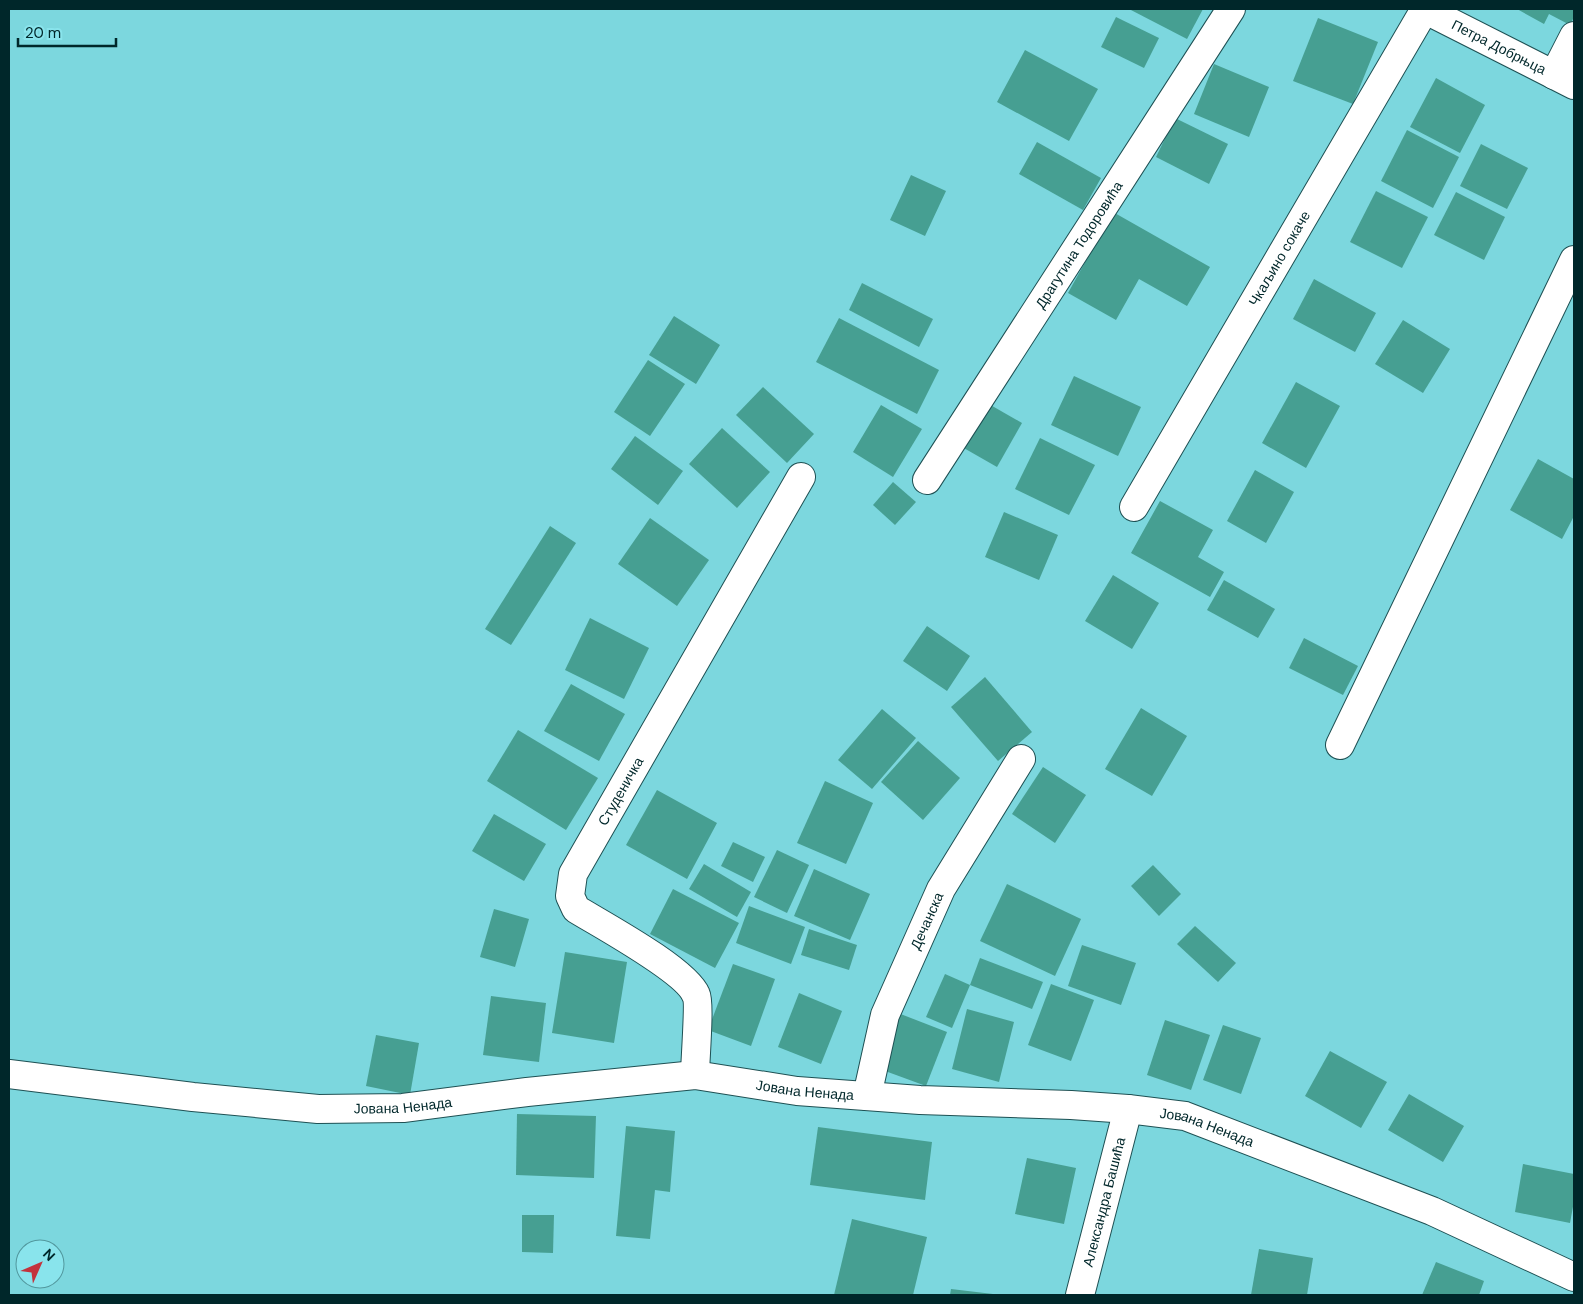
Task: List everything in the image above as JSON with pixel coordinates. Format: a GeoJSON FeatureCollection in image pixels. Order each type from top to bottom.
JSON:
{"type":"FeatureCollection","features":[{"type":"Feature","properties":{"kind":"street","name":"Драгутина Тодоровића"},"geometry":{"type":"LineString","coordinates":[[927,480],[1231,9]]}},
{"type":"Feature","properties":{"kind":"street","name":"Петра Добрњца"},"geometry":{"type":"LineString","coordinates":[[1424,9],[1564,80]]}},
{"type":"Feature","properties":{"kind":"street","name":"Чкаљино сокаче"},"geometry":{"type":"LineString","coordinates":[[1134,507],[1424,9]]}},
{"type":"Feature","properties":{"kind":"street"},"geometry":{"type":"LineString","coordinates":[[1564,80],[1574,36]]}},
{"type":"Feature","properties":{"kind":"street"},"geometry":{"type":"LineString","coordinates":[[1340,745],[1574,260]]}},
{"type":"Feature","properties":{"kind":"street","name":"Студеничка"},"geometry":{"type":"LineString","coordinates":[[695,1075],[697,996],[684,978],[666,965],[576,909],[570,896],[573,874],[801,477]]}},
{"type":"Feature","properties":{"kind":"street","name":"Дечанска"},"geometry":{"type":"LineString","coordinates":[[867,1096],[885,1015],[941,889],[1021,759]]}},
{"type":"Feature","properties":{"kind":"street","name":"Јована Ненада"},"geometry":{"type":"LineString","coordinates":[[9,1074],[193,1097],[318,1109],[403,1108],[527,1092],[695,1075],[798,1091],[920,1100],[1071,1105],[1185,1116],[1432,1212],[1574,1277]]}},
{"type":"Feature","properties":{"kind":"street","name":"Александра Башића"},"geometry":{"type":"LineString","coordinates":[[1080,1295],[1128,1109]]}},
{"type":"Feature","properties":{"kind":"building"},"geometry":{"type":"Polygon","coordinates":[[[1129,9],[1203,9],[1187,39],[1129,9]]]}},
{"type":"Feature","properties":{"kind":"building"},"geometry":{"type":"Polygon","coordinates":[[[1517,9],[1574,9],[1574,17],[1570,25],[1549,14],[1544,24],[1517,9]]]}},
{"type":"Feature","properties":{"kind":"building"},"geometry":{"type":"Polygon","coordinates":[[[1116,17],[1159,38],[1144,68],[1101,47],[1116,17]]]}},
{"type":"Feature","properties":{"kind":"building"},"geometry":{"type":"Polygon","coordinates":[[[1318,18],[1378,42],[1353,104],[1293,81],[1318,18]]]}},
{"type":"Feature","properties":{"kind":"building"},"geometry":{"type":"Polygon","coordinates":[[[1025,50],[1098,89],[1069,141],[997,102],[1025,50]]]}},
{"type":"Feature","properties":{"kind":"building"},"geometry":{"type":"Polygon","coordinates":[[[1214,64],[1269,87],[1249,137],[1194,114],[1214,64]]]}},
{"type":"Feature","properties":{"kind":"building"},"geometry":{"type":"Polygon","coordinates":[[[1436,78],[1485,105],[1460,153],[1410,127],[1436,78]]]}},
{"type":"Feature","properties":{"kind":"building"},"geometry":{"type":"Polygon","coordinates":[[[1175,118],[1228,144],[1209,184],[1156,157],[1175,118]]]}},
{"type":"Feature","properties":{"kind":"building"},"geometry":{"type":"Polygon","coordinates":[[[1407,130],[1459,157],[1433,208],[1381,181],[1407,130]]]}},
{"type":"Feature","properties":{"kind":"building"},"geometry":{"type":"Polygon","coordinates":[[[1037,142],[1101,178],[1083,210],[1019,174],[1037,142]]]}},
{"type":"Feature","properties":{"kind":"building"},"geometry":{"type":"Polygon","coordinates":[[[1481,144],[1528,168],[1507,209],[1460,186],[1481,144]]]}},
{"type":"Feature","properties":{"kind":"building"},"geometry":{"type":"Polygon","coordinates":[[[911,175],[946,191],[925,236],[890,220],[911,175]]]}},
{"type":"Feature","properties":{"kind":"building"},"geometry":{"type":"Polygon","coordinates":[[[1376,191],[1428,217],[1402,268],[1350,242],[1376,191]]]}},
{"type":"Feature","properties":{"kind":"building"},"geometry":{"type":"Polygon","coordinates":[[[1456,192],[1505,217],[1484,260],[1434,235],[1456,192]]]}},
{"type":"Feature","properties":{"kind":"building"},"geometry":{"type":"Polygon","coordinates":[[[1113,212],[1210,267],[1187,306],[1139,279],[1116,320],[1068,293],[1113,212]]]}},
{"type":"Feature","properties":{"kind":"building"},"geometry":{"type":"Polygon","coordinates":[[[1314,279],[1376,313],[1355,352],[1293,319],[1314,279]]]}},
{"type":"Feature","properties":{"kind":"building"},"geometry":{"type":"Polygon","coordinates":[[[862,283],[933,319],[919,347],[849,310],[862,283]]]}},
{"type":"Feature","properties":{"kind":"building"},"geometry":{"type":"Polygon","coordinates":[[[674,316],[720,345],[696,384],[649,355],[674,316]]]}},
{"type":"Feature","properties":{"kind":"building"},"geometry":{"type":"Polygon","coordinates":[[[839,318],[939,370],[917,414],[816,362],[839,318]]]}},
{"type":"Feature","properties":{"kind":"building"},"geometry":{"type":"Polygon","coordinates":[[[1403,320],[1450,349],[1423,393],[1375,364],[1403,320]]]}},
{"type":"Feature","properties":{"kind":"building"},"geometry":{"type":"Polygon","coordinates":[[[648,360],[685,384],[650,436],[614,412],[648,360]]]}},
{"type":"Feature","properties":{"kind":"building"},"geometry":{"type":"Polygon","coordinates":[[[1074,376],[1141,407],[1118,456],[1051,425],[1074,376]]]}},
{"type":"Feature","properties":{"kind":"building"},"geometry":{"type":"Polygon","coordinates":[[[1296,382],[1340,406],[1306,468],[1262,443],[1296,382]]]}},
{"type":"Feature","properties":{"kind":"building"},"geometry":{"type":"Polygon","coordinates":[[[763,387],[814,434],[787,463],[736,415],[763,387]]]}},
{"type":"Feature","properties":{"kind":"building"},"geometry":{"type":"Polygon","coordinates":[[[987,403],[1022,423],[997,467],[962,447],[987,403]]]}},
{"type":"Feature","properties":{"kind":"building"},"geometry":{"type":"Polygon","coordinates":[[[881,405],[922,429],[893,477],[853,452],[881,405]]]}},
{"type":"Feature","properties":{"kind":"building"},"geometry":{"type":"Polygon","coordinates":[[[722,428],[770,472],[737,508],[689,464],[722,428]]]}},
{"type":"Feature","properties":{"kind":"building"},"geometry":{"type":"Polygon","coordinates":[[[635,436],[683,471],[658,505],[611,469],[635,436]]]}},
{"type":"Feature","properties":{"kind":"building"},"geometry":{"type":"Polygon","coordinates":[[[1040,438],[1095,465],[1069,515],[1015,489],[1040,438]]]}},
{"type":"Feature","properties":{"kind":"building"},"geometry":{"type":"Polygon","coordinates":[[[1538,459],[1574,479],[1574,516],[1562,539],[1510,510],[1538,459]]]}},
{"type":"Feature","properties":{"kind":"building"},"geometry":{"type":"Polygon","coordinates":[[[1255,470],[1294,492],[1266,543],[1227,521],[1255,470]]]}},
{"type":"Feature","properties":{"kind":"building"},"geometry":{"type":"Polygon","coordinates":[[[893,482],[916,502],[895,525],[873,505],[893,482]]]}},
{"type":"Feature","properties":{"kind":"building"},"geometry":{"type":"Polygon","coordinates":[[[1160,501],[1213,530],[1198,557],[1224,572],[1210,597],[1131,553],[1160,501]]]}},
{"type":"Feature","properties":{"kind":"building"},"geometry":{"type":"Polygon","coordinates":[[[1004,512],[1058,535],[1039,580],[985,557],[1004,512]]]}},
{"type":"Feature","properties":{"kind":"building"},"geometry":{"type":"Polygon","coordinates":[[[650,518],[709,560],[677,606],[618,564],[650,518]]]}},
{"type":"Feature","properties":{"kind":"building"},"geometry":{"type":"Polygon","coordinates":[[[550,526],[576,543],[511,645],[485,629],[550,526]]]}},
{"type":"Feature","properties":{"kind":"building"},"geometry":{"type":"Polygon","coordinates":[[[1113,575],[1159,603],[1132,649],[1085,621],[1113,575]]]}},
{"type":"Feature","properties":{"kind":"building"},"geometry":{"type":"Polygon","coordinates":[[[1224,580],[1275,609],[1258,638],[1207,610],[1224,580]]]}},
{"type":"Feature","properties":{"kind":"building"},"geometry":{"type":"Polygon","coordinates":[[[590,618],[649,648],[624,699],[565,670],[590,618]]]}},
{"type":"Feature","properties":{"kind":"building"},"geometry":{"type":"Polygon","coordinates":[[[927,626],[970,656],[947,691],[903,661],[927,626]]]}},
{"type":"Feature","properties":{"kind":"building"},"geometry":{"type":"Polygon","coordinates":[[[1304,638],[1358,666],[1343,695],[1289,668],[1304,638]]]}},
{"type":"Feature","properties":{"kind":"building"},"geometry":{"type":"Polygon","coordinates":[[[985,677],[1032,732],[998,761],[951,707],[985,677]]]}},
{"type":"Feature","properties":{"kind":"building"},"geometry":{"type":"Polygon","coordinates":[[[571,684],[625,714],[599,761],[544,731],[571,684]]]}},
{"type":"Feature","properties":{"kind":"building"},"geometry":{"type":"Polygon","coordinates":[[[1141,708],[1187,736],[1152,796],[1105,769],[1141,708]]]}},
{"type":"Feature","properties":{"kind":"building"},"geometry":{"type":"Polygon","coordinates":[[[882,709],[916,738],[872,789],[838,760],[882,709]]]}},
{"type":"Feature","properties":{"kind":"building"},"geometry":{"type":"Polygon","coordinates":[[[518,730],[598,778],[566,830],[487,781],[518,730]]]}},
{"type":"Feature","properties":{"kind":"building"},"geometry":{"type":"Polygon","coordinates":[[[918,741],[960,778],[923,820],[881,782],[918,741]]]}},
{"type":"Feature","properties":{"kind":"building"},"geometry":{"type":"Polygon","coordinates":[[[1043,767],[1086,795],[1055,843],[1012,814],[1043,767]]]}},
{"type":"Feature","properties":{"kind":"building"},"geometry":{"type":"Polygon","coordinates":[[[825,781],[873,803],[846,864],[797,843],[825,781]]]}},
{"type":"Feature","properties":{"kind":"building"},"geometry":{"type":"Polygon","coordinates":[[[657,790],[717,823],[687,879],[626,845],[657,790]]]}},
{"type":"Feature","properties":{"kind":"building"},"geometry":{"type":"Polygon","coordinates":[[[494,814],[546,844],[524,881],[472,851],[494,814]]]}},
{"type":"Feature","properties":{"kind":"building"},"geometry":{"type":"Polygon","coordinates":[[[733,842],[765,857],[753,882],[721,866],[733,842]]]}},
{"type":"Feature","properties":{"kind":"building"},"geometry":{"type":"Polygon","coordinates":[[[777,850],[809,865],[787,913],[754,897],[777,850]]]}},
{"type":"Feature","properties":{"kind":"building"},"geometry":{"type":"Polygon","coordinates":[[[704,864],[751,892],[737,917],[689,889],[704,864]]]}},
{"type":"Feature","properties":{"kind":"building"},"geometry":{"type":"Polygon","coordinates":[[[1153,865],[1181,894],[1159,916],[1131,886],[1153,865]]]}},
{"type":"Feature","properties":{"kind":"building"},"geometry":{"type":"Polygon","coordinates":[[[814,869],[870,894],[850,940],[794,916],[814,869]]]}},
{"type":"Feature","properties":{"kind":"building"},"geometry":{"type":"Polygon","coordinates":[[[1007,884],[1081,919],[1055,976],[980,941],[1007,884]]]}},
{"type":"Feature","properties":{"kind":"building"},"geometry":{"type":"Polygon","coordinates":[[[673,889],[739,923],[715,968],[650,934],[673,889]]]}},
{"type":"Feature","properties":{"kind":"building"},"geometry":{"type":"Polygon","coordinates":[[[749,906],[805,927],[791,964],[736,943],[749,906]]]}},
{"type":"Feature","properties":{"kind":"building"},"geometry":{"type":"Polygon","coordinates":[[[494,909],[529,919],[515,967],[480,957],[494,909]]]}},
{"type":"Feature","properties":{"kind":"building"},"geometry":{"type":"Polygon","coordinates":[[[1195,926],[1236,963],[1218,982],[1177,944],[1195,926]]]}},
{"type":"Feature","properties":{"kind":"building"},"geometry":{"type":"Polygon","coordinates":[[[809,929],[857,945],[849,970],[801,955],[809,929]]]}},
{"type":"Feature","properties":{"kind":"building"},"geometry":{"type":"Polygon","coordinates":[[[1082,945],[1136,963],[1121,1005],[1068,986],[1082,945]]]}},
{"type":"Feature","properties":{"kind":"building"},"geometry":{"type":"Polygon","coordinates":[[[565,952],[627,962],[614,1043],[552,1033],[565,952]]]}},
{"type":"Feature","properties":{"kind":"building"},"geometry":{"type":"Polygon","coordinates":[[[980,958],[1043,982],[1032,1009],[970,985],[980,958]]]}},
{"type":"Feature","properties":{"kind":"building"},"geometry":{"type":"Polygon","coordinates":[[[733,964],[775,979],[751,1046],[708,1030],[733,964]]]}},
{"type":"Feature","properties":{"kind":"building"},"geometry":{"type":"Polygon","coordinates":[[[945,974],[970,985],[952,1028],[926,1017],[945,974]]]}},
{"type":"Feature","properties":{"kind":"building"},"geometry":{"type":"Polygon","coordinates":[[[1051,984],[1094,1000],[1071,1061],[1028,1045],[1051,984]]]}},
{"type":"Feature","properties":{"kind":"building"},"geometry":{"type":"Polygon","coordinates":[[[799,993],[842,1011],[821,1064],[778,1047],[799,993]]]}},
{"type":"Feature","properties":{"kind":"building"},"geometry":{"type":"Polygon","coordinates":[[[491,996],[546,1003],[539,1062],[483,1055],[491,996]]]}},
{"type":"Feature","properties":{"kind":"building"},"geometry":{"type":"Polygon","coordinates":[[[967,1009],[1014,1022],[999,1082],[952,1069],[967,1009]]]}},
{"type":"Feature","properties":{"kind":"building"},"geometry":{"type":"Polygon","coordinates":[[[898,1013],[947,1032],[926,1086],[877,1068],[898,1013]]]}},
{"type":"Feature","properties":{"kind":"building"},"geometry":{"type":"Polygon","coordinates":[[[1165,1020],[1210,1035],[1191,1090],[1147,1075],[1165,1020]]]}},
{"type":"Feature","properties":{"kind":"building"},"geometry":{"type":"Polygon","coordinates":[[[1223,1025],[1261,1038],[1241,1094],[1203,1080],[1223,1025]]]}},
{"type":"Feature","properties":{"kind":"building"},"geometry":{"type":"Polygon","coordinates":[[[376,1035],[419,1043],[410,1095],[366,1086],[376,1035]]]}},
{"type":"Feature","properties":{"kind":"building"},"geometry":{"type":"Polygon","coordinates":[[[1330,1051],[1387,1082],[1361,1128],[1305,1096],[1330,1051]]]}},
{"type":"Feature","properties":{"kind":"building"},"geometry":{"type":"Polygon","coordinates":[[[1409,1094],[1464,1126],[1443,1162],[1388,1130],[1409,1094]]]}},
{"type":"Feature","properties":{"kind":"building"},"geometry":{"type":"Polygon","coordinates":[[[517,1114],[596,1116],[594,1178],[516,1175],[517,1114]]]}},
{"type":"Feature","properties":{"kind":"building"},"geometry":{"type":"Polygon","coordinates":[[[626,1126],[675,1131],[670,1192],[655,1190],[650,1239],[616,1236],[626,1126]]]}},
{"type":"Feature","properties":{"kind":"building"},"geometry":{"type":"Polygon","coordinates":[[[818,1127],[932,1142],[925,1200],[810,1185],[818,1127]]]}},
{"type":"Feature","properties":{"kind":"building"},"geometry":{"type":"Polygon","coordinates":[[[1027,1158],[1076,1168],[1064,1224],[1015,1214],[1027,1158]]]}},
{"type":"Feature","properties":{"kind":"building"},"geometry":{"type":"Polygon","coordinates":[[[1523,1164],[1574,1174],[1574,1201],[1570,1223],[1515,1212],[1523,1164]]]}},
{"type":"Feature","properties":{"kind":"building"},"geometry":{"type":"Polygon","coordinates":[[[522,1215],[554,1215],[553,1253],[522,1252],[522,1215]]]}},
{"type":"Feature","properties":{"kind":"building"},"geometry":{"type":"Polygon","coordinates":[[[852,1219],[927,1237],[913,1295],[834,1295],[852,1219]]]}},
{"type":"Feature","properties":{"kind":"building"},"geometry":{"type":"Polygon","coordinates":[[[1259,1249],[1313,1258],[1307,1295],[1251,1295],[1259,1249]]]}},
{"type":"Feature","properties":{"kind":"building"},"geometry":{"type":"Polygon","coordinates":[[[1436,1262],[1484,1281],[1479,1295],[1422,1295],[1436,1262]]]}},
{"type":"Feature","properties":{"kind":"building"},"geometry":{"type":"Polygon","coordinates":[[[951,1289],[993,1294],[993,1295],[950,1295],[951,1289]]]}}]}
